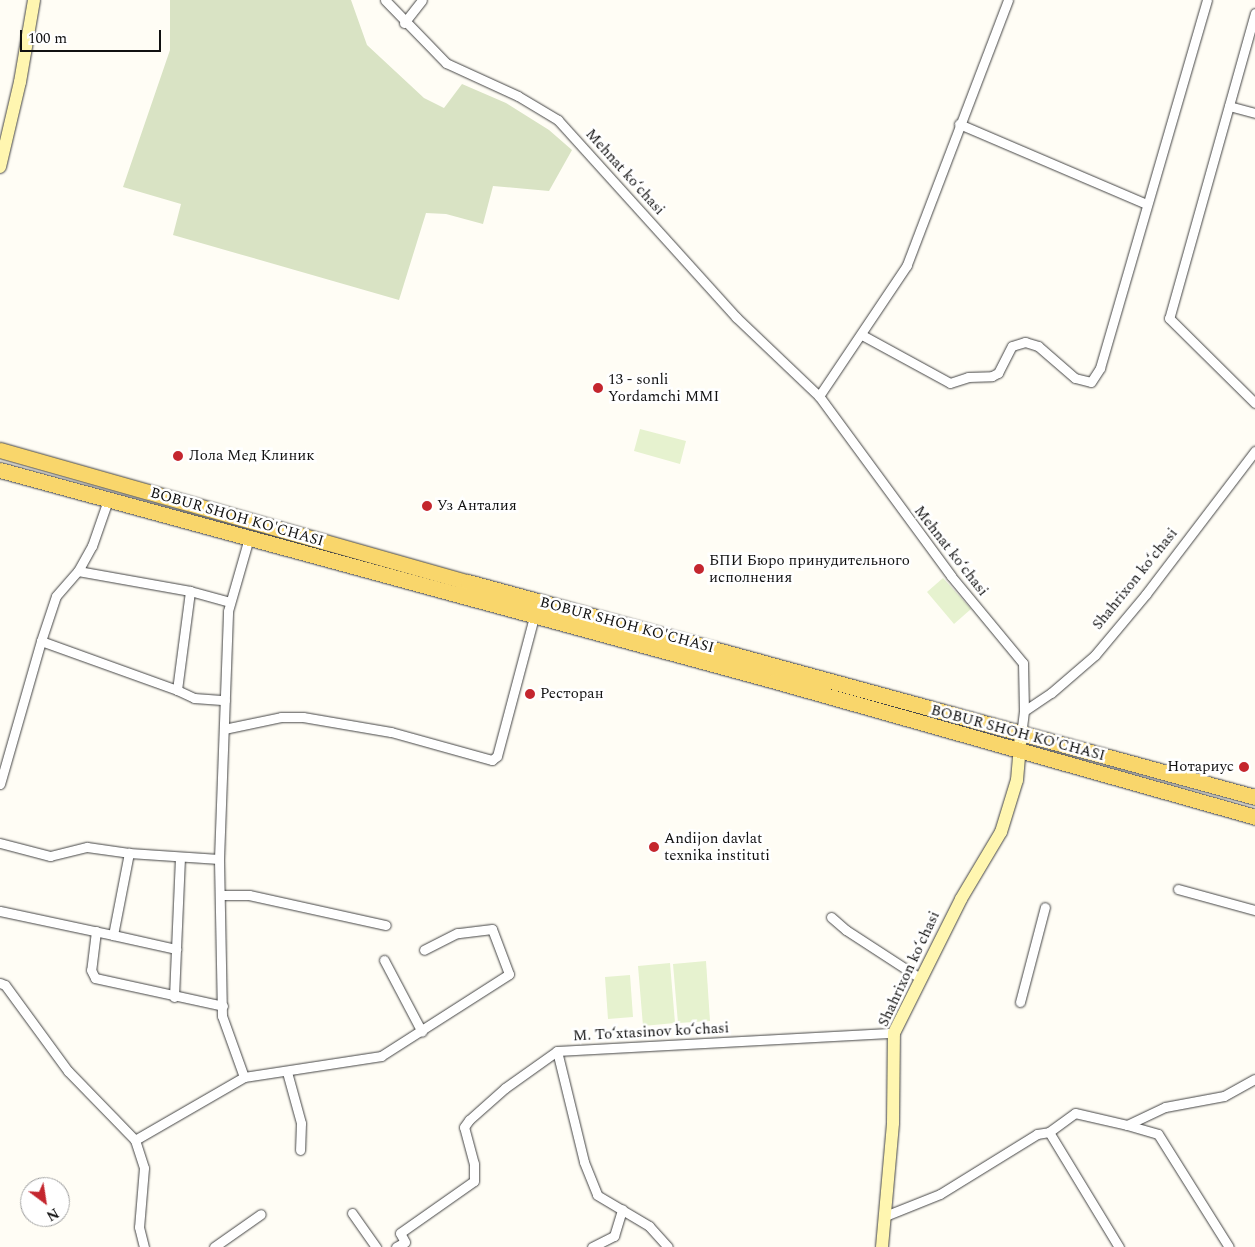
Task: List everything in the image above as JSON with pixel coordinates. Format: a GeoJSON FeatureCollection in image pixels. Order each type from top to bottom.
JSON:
{"type":"FeatureCollection","features":[{"type":"Feature","properties":{"kind":"main road","name":"BOBUR SHOH KO'CHASI"},"geometry":{"type":"LineString","coordinates":[[0,450],[1021,734],[1255,797]]}},
{"type":"Feature","properties":{"kind":"main road","name":"BOBUR SHOH KO'CHASI"},"geometry":{"type":"LineString","coordinates":[[0,470],[1255,817]]}},
{"type":"Feature","properties":{"kind":"street"},"geometry":{"type":"LineString","coordinates":[[0,167],[20,82],[34,0]]}},
{"type":"Feature","properties":{"kind":"street","name":"Mehnat koʻchasi"},"geometry":{"type":"LineString","coordinates":[[385,0],[404,23],[446,63],[518,96],[558,120],[736,317],[819,396],[951,576],[1023,663],[1024,711],[1021,734]]}},
{"type":"Feature","properties":{"kind":"street"},"geometry":{"type":"LineString","coordinates":[[404,23],[422,0]]}},
{"type":"Feature","properties":{"kind":"street"},"geometry":{"type":"LineString","coordinates":[[819,396],[862,335],[907,265],[959,124],[1008,0]]}},
{"type":"Feature","properties":{"kind":"street"},"geometry":{"type":"LineString","coordinates":[[862,335],[950,384],[968,377],[992,376],[998,373],[1012,346],[1025,342],[1038,346],[1075,378],[1091,382],[1100,368],[1146,204],[1207,0]]}},
{"type":"Feature","properties":{"kind":"street"},"geometry":{"type":"LineString","coordinates":[[1255,13],[1170,318],[1255,403]]}},
{"type":"Feature","properties":{"kind":"street"},"geometry":{"type":"LineString","coordinates":[[1229,106],[1255,113]]}},
{"type":"Feature","properties":{"kind":"street"},"geometry":{"type":"LineString","coordinates":[[959,124],[1146,204]]}},
{"type":"Feature","properties":{"kind":"street","name":"Shahrixon koʻchasi"},"geometry":{"type":"LineString","coordinates":[[1024,711],[1051,693],[1095,655],[1146,594],[1255,451]]}},
{"type":"Feature","properties":{"kind":"street"},"geometry":{"type":"LineString","coordinates":[[0,784],[41,641],[56,596],[78,571],[92,546],[108,500]]}},
{"type":"Feature","properties":{"kind":"street"},"geometry":{"type":"LineString","coordinates":[[244,1077],[222,1016],[219,860],[230,602],[249,538]]}},
{"type":"Feature","properties":{"kind":"street"},"geometry":{"type":"LineString","coordinates":[[78,571],[190,592],[230,602]]}},
{"type":"Feature","properties":{"kind":"street"},"geometry":{"type":"LineString","coordinates":[[177,690],[190,592]]}},
{"type":"Feature","properties":{"kind":"street"},"geometry":{"type":"LineString","coordinates":[[224,729],[281,717],[303,717],[391,732],[492,760],[497,756],[534,617]]}},
{"type":"Feature","properties":{"kind":"street"},"geometry":{"type":"LineString","coordinates":[[41,641],[177,690],[194,698],[225,700]]}},
{"type":"Feature","properties":{"kind":"street","name":"Shahrixon koʻchasi"},"geometry":{"type":"LineString","coordinates":[[882,1247],[893,1124],[894,1033],[961,899],[1001,832],[1012,802],[1021,734]]}},
{"type":"Feature","properties":{"kind":"street"},"geometry":{"type":"LineString","coordinates":[[0,843],[50,856],[87,848],[180,858],[219,860]]}},
{"type":"Feature","properties":{"kind":"street"},"geometry":{"type":"LineString","coordinates":[[113,935],[129,853]]}},
{"type":"Feature","properties":{"kind":"street"},"geometry":{"type":"LineString","coordinates":[[174,997],[180,858]]}},
{"type":"Feature","properties":{"kind":"street"},"geometry":{"type":"LineString","coordinates":[[1178,889],[1255,910]]}},
{"type":"Feature","properties":{"kind":"street"},"geometry":{"type":"LineString","coordinates":[[221,895],[249,895],[386,925]]}},
{"type":"Feature","properties":{"kind":"street"},"geometry":{"type":"LineString","coordinates":[[1020,1002],[1045,907]]}},
{"type":"Feature","properties":{"kind":"street"},"geometry":{"type":"LineString","coordinates":[[0,912],[176,949]]}},
{"type":"Feature","properties":{"kind":"street"},"geometry":{"type":"LineString","coordinates":[[831,916],[846,930],[920,978]]}},
{"type":"Feature","properties":{"kind":"street"},"geometry":{"type":"LineString","coordinates":[[135,1140],[244,1077],[287,1072],[382,1056],[503,979],[510,970],[492,929],[457,933],[424,950]]}},
{"type":"Feature","properties":{"kind":"street"},"geometry":{"type":"LineString","coordinates":[[96,931],[91,970],[94,978],[222,1006]]}},
{"type":"Feature","properties":{"kind":"street"},"geometry":{"type":"LineString","coordinates":[[384,960],[422,1032]]}},
{"type":"Feature","properties":{"kind":"street"},"geometry":{"type":"LineString","coordinates":[[0,984],[5,986],[68,1071],[135,1140],[144,1168],[139,1227],[144,1247]]}},
{"type":"Feature","properties":{"kind":"street","name":"M. Toʻxtasinov koʻchasi"},"geometry":{"type":"LineString","coordinates":[[668,1247],[649,1226],[597,1195],[584,1162],[557,1051],[894,1033]]}},
{"type":"Feature","properties":{"kind":"street"},"geometry":{"type":"LineString","coordinates":[[396,1247],[405,1242],[400,1233],[474,1181],[474,1164],[464,1127],[469,1120],[505,1088],[557,1051]]}},
{"type":"Feature","properties":{"kind":"street"},"geometry":{"type":"LineString","coordinates":[[287,1072],[301,1123],[300,1150]]}},
{"type":"Feature","properties":{"kind":"street"},"geometry":{"type":"LineString","coordinates":[[1127,1125],[1165,1107],[1224,1096],[1255,1079]]}},
{"type":"Feature","properties":{"kind":"street"},"geometry":{"type":"LineString","coordinates":[[885,1216],[940,1194],[1037,1134],[1049,1132],[1075,1113],[1158,1134],[1229,1247]]}},
{"type":"Feature","properties":{"kind":"street"},"geometry":{"type":"LineString","coordinates":[[1049,1132],[1119,1247]]}},
{"type":"Feature","properties":{"kind":"street"},"geometry":{"type":"LineString","coordinates":[[592,1247],[614,1236],[622,1209]]}},
{"type":"Feature","properties":{"kind":"street"},"geometry":{"type":"LineString","coordinates":[[352,1213],[376,1247]]}},
{"type":"Feature","properties":{"kind":"street"},"geometry":{"type":"LineString","coordinates":[[214,1247],[261,1214]]}},
{"type":"Feature","properties":{"kind":"green space"},"geometry":{"type":"Polygon","coordinates":[[[170,0],[351,0],[367,45],[424,98],[444,108],[462,84],[506,103],[549,130],[572,150],[549,191],[493,186],[483,224],[446,214],[426,213],[399,300],[173,235],[181,204],[123,187],[170,50],[170,0]]]}},
{"type":"Feature","properties":{"kind":"green space"},"geometry":{"type":"Polygon","coordinates":[[[640,429],[686,441],[680,464],[634,451],[640,429]]]}},
{"type":"Feature","properties":{"kind":"green space"},"geometry":{"type":"Polygon","coordinates":[[[943,578],[971,609],[954,624],[927,592],[943,578]]]}},
{"type":"Feature","properties":{"kind":"green space"},"geometry":{"type":"Polygon","coordinates":[[[706,961],[710,1021],[678,1023],[673,964],[706,961]]]}},
{"type":"Feature","properties":{"kind":"green space"},"geometry":{"type":"Polygon","coordinates":[[[670,963],[675,1023],[643,1026],[638,966],[670,963]]]}},
{"type":"Feature","properties":{"kind":"green space"},"geometry":{"type":"Polygon","coordinates":[[[630,975],[633,1017],[608,1019],[605,977],[630,975]]]}},
{"type":"Feature","properties":{"kind":"place","name":"13 - sonli Yordamchi MMI"},"geometry":{"type":"Point","coordinates":[598,388]}},
{"type":"Feature","properties":{"kind":"place","name":"Лола Мед Клиник"},"geometry":{"type":"Point","coordinates":[178,456]}},
{"type":"Feature","properties":{"kind":"place","name":"Уз Анталия"},"geometry":{"type":"Point","coordinates":[427,506]}},
{"type":"Feature","properties":{"kind":"place","name":"БПИ Бюро принудительного исполнения"},"geometry":{"type":"Point","coordinates":[699,569]}},
{"type":"Feature","properties":{"kind":"place","name":"Ресторан"},"geometry":{"type":"Point","coordinates":[530,694]}},
{"type":"Feature","properties":{"kind":"place","name":"Нотариус"},"geometry":{"type":"Point","coordinates":[1244,767]}},
{"type":"Feature","properties":{"kind":"place","name":"Andijon davlat texnika instituti"},"geometry":{"type":"Point","coordinates":[654,847]}}]}
